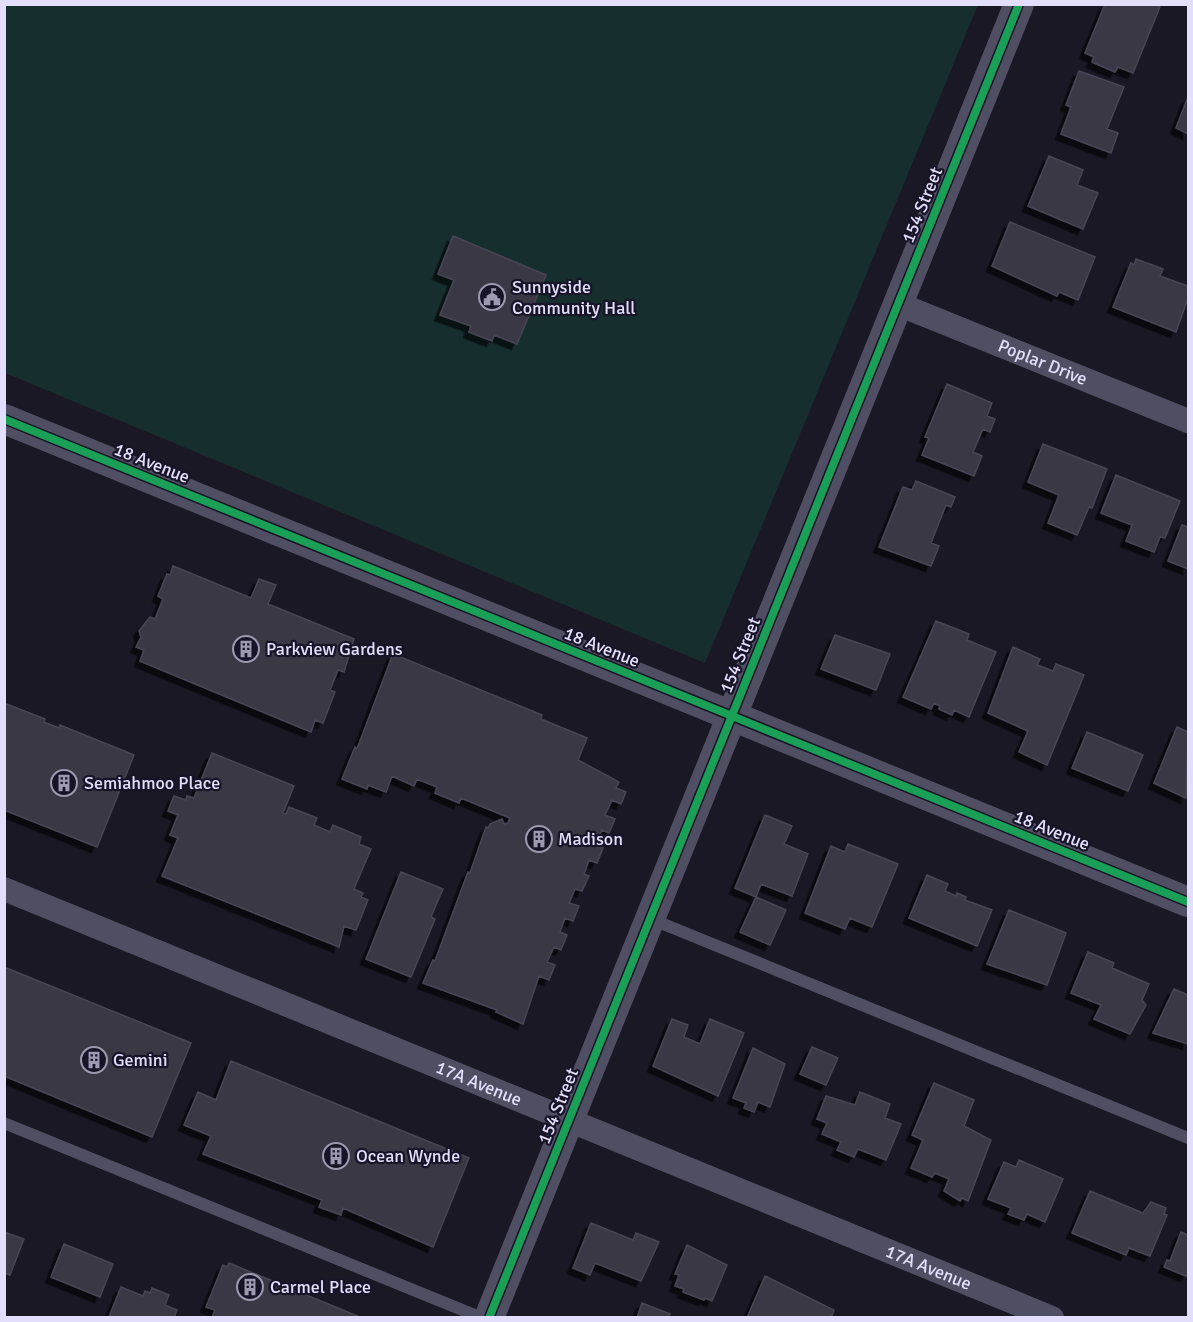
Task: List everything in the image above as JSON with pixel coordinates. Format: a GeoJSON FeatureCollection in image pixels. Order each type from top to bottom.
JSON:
{"type":"FeatureCollection","features":[{"type":"Feature","properties":{"kind":"street","name":"154 Street"},"geometry":{"type":"LineString","coordinates":[[489,1317],[1019,4]]}},
{"type":"Feature","properties":{"kind":"street","name":"Poplar Drive"},"geometry":{"type":"LineString","coordinates":[[898,304],[1188,421]]}},
{"type":"Feature","properties":{"kind":"street","name":"18 Avenue"},"geometry":{"type":"LineString","coordinates":[[4,419],[1188,902]]}},
{"type":"Feature","properties":{"kind":"street","name":"17A Avenue"},"geometry":{"type":"LineString","coordinates":[[4,890],[1052,1317]]}},
{"type":"Feature","properties":{"kind":"lane"},"geometry":{"type":"LineString","coordinates":[[651,919],[1188,1138]]}},
{"type":"Feature","properties":{"kind":"lane"},"geometry":{"type":"LineString","coordinates":[[4,1123],[482,1317]]}},
{"type":"Feature","properties":{"kind":"green space"},"geometry":{"type":"Polygon","coordinates":[[[4,5],[978,5],[705,663],[5,373],[4,5]]]}},
{"type":"Feature","properties":{"kind":"building"},"geometry":{"type":"Polygon","coordinates":[[[1105,4],[1153,4],[1160,7],[1133,73],[1118,67],[1115,72],[1092,62],[1094,57],[1085,53],[1105,4]]]}},
{"type":"Feature","properties":{"kind":"building"},"geometry":{"type":"Polygon","coordinates":[[[1079,71],[1124,87],[1107,129],[1118,133],[1111,153],[1061,134],[1071,107],[1066,105],[1079,71]]]}},
{"type":"Feature","properties":{"kind":"building"},"geometry":{"type":"Polygon","coordinates":[[[1188,97],[1188,134],[1176,128],[1188,97]]]}},
{"type":"Feature","properties":{"kind":"building"},"geometry":{"type":"Polygon","coordinates":[[[1049,156],[1083,170],[1077,185],[1098,193],[1083,229],[1028,206],[1049,156]]]}},
{"type":"Feature","properties":{"kind":"building"},"geometry":{"type":"Polygon","coordinates":[[[1010,222],[1095,257],[1078,300],[1059,292],[1057,296],[992,266],[1010,222]]]}},
{"type":"Feature","properties":{"kind":"building","name":"Sunnyside Community Hall"},"geometry":{"type":"Polygon","coordinates":[[[453,236],[546,275],[517,344],[494,335],[492,341],[469,332],[471,326],[440,315],[454,280],[438,274],[453,236]]]}},
{"type":"Feature","properties":{"kind":"building"},"geometry":{"type":"Polygon","coordinates":[[[1136,259],[1163,269],[1160,276],[1188,286],[1188,298],[1176,332],[1113,307],[1131,263],[1134,265],[1136,259]]]}},
{"type":"Feature","properties":{"kind":"building"},"geometry":{"type":"Polygon","coordinates":[[[947,384],[992,403],[987,416],[995,419],[990,432],[983,429],[973,452],[982,456],[974,476],[922,455],[929,438],[925,437],[947,384]]]}},
{"type":"Feature","properties":{"kind":"building"},"geometry":{"type":"Polygon","coordinates":[[[1043,444],[1107,469],[1092,508],[1089,507],[1077,535],[1048,523],[1059,495],[1028,482],[1043,444]]]}},
{"type":"Feature","properties":{"kind":"building"},"geometry":{"type":"Polygon","coordinates":[[[1116,475],[1180,501],[1165,538],[1160,537],[1154,552],[1126,541],[1132,525],[1101,513],[1116,475]]]}},
{"type":"Feature","properties":{"kind":"building"},"geometry":{"type":"Polygon","coordinates":[[[916,481],[955,497],[951,507],[946,505],[931,543],[939,546],[931,566],[879,547],[903,487],[912,490],[916,481]]]}},
{"type":"Feature","properties":{"kind":"building"},"geometry":{"type":"Polygon","coordinates":[[[1182,525],[1188,527],[1188,569],[1168,561],[1182,525]]]}},
{"type":"Feature","properties":{"kind":"building","name":"Parkview Gardens"},"geometry":{"type":"Polygon","coordinates":[[[173,566],[251,598],[259,579],[276,585],[268,604],[354,639],[344,672],[338,670],[330,690],[335,692],[323,723],[315,720],[311,732],[140,661],[144,650],[136,647],[141,637],[139,631],[150,617],[155,619],[163,599],[158,596],[173,566]]]}},
{"type":"Feature","properties":{"kind":"building"},"geometry":{"type":"Polygon","coordinates":[[[936,621],[969,634],[967,640],[996,652],[969,717],[954,710],[952,715],[939,709],[940,706],[934,703],[931,709],[903,697],[936,621]]]}},
{"type":"Feature","properties":{"kind":"building"},"geometry":{"type":"Polygon","coordinates":[[[835,635],[890,654],[876,690],[821,669],[835,635]]]}},
{"type":"Feature","properties":{"kind":"building"},"geometry":{"type":"Polygon","coordinates":[[[1013,647],[1040,659],[1037,665],[1053,671],[1056,664],[1084,675],[1047,765],[1019,752],[1028,731],[988,713],[1013,647]]]}},
{"type":"Feature","properties":{"kind":"building","name":"Madison"},"geometry":{"type":"Polygon","coordinates":[[[393,654],[542,715],[541,719],[587,738],[578,760],[619,782],[616,788],[626,792],[621,804],[612,800],[605,815],[615,819],[609,833],[602,830],[595,845],[603,848],[597,863],[589,860],[584,874],[589,876],[582,891],[575,889],[569,903],[579,906],[573,921],[565,918],[560,932],[567,935],[561,950],[554,947],[547,962],[555,965],[549,980],[539,976],[523,1024],[496,1012],[497,1010],[423,983],[433,960],[435,961],[486,827],[502,819],[504,824],[508,823],[510,818],[461,798],[459,803],[435,793],[437,787],[417,779],[414,786],[392,776],[386,792],[368,785],[367,789],[342,779],[355,747],[357,749],[393,654]]]}},
{"type":"Feature","properties":{"kind":"building","name":"Semiahmoo Place"},"geometry":{"type":"Polygon","coordinates":[[[4,703],[45,719],[44,722],[59,728],[60,725],[134,755],[97,847],[4,810],[4,703]]]}},
{"type":"Feature","properties":{"kind":"building"},"geometry":{"type":"Polygon","coordinates":[[[1177,727],[1188,732],[1186,798],[1154,783],[1177,727]]]}},
{"type":"Feature","properties":{"kind":"building"},"geometry":{"type":"Polygon","coordinates":[[[1087,732],[1143,755],[1128,791],[1072,768],[1087,732]]]}},
{"type":"Feature","properties":{"kind":"building"},"geometry":{"type":"Polygon","coordinates":[[[212,753],[294,786],[283,813],[286,814],[289,807],[317,818],[314,825],[330,832],[333,825],[361,837],[359,844],[371,849],[354,889],[363,893],[361,897],[368,900],[356,930],[344,926],[339,947],[162,876],[178,838],[170,835],[178,815],[168,811],[174,796],[186,800],[187,796],[194,798],[212,753]]]}},
{"type":"Feature","properties":{"kind":"building"},"geometry":{"type":"Polygon","coordinates":[[[765,815],[792,826],[784,844],[808,854],[792,896],[761,884],[756,897],[735,888],[765,815]]]}},
{"type":"Feature","properties":{"kind":"building"},"geometry":{"type":"Polygon","coordinates":[[[848,844],[898,864],[872,927],[850,918],[845,929],[805,913],[831,846],[845,852],[848,844]]]}},
{"type":"Feature","properties":{"kind":"building"},"geometry":{"type":"Polygon","coordinates":[[[401,872],[443,889],[431,917],[435,919],[411,977],[366,959],[401,872]]]}},
{"type":"Feature","properties":{"kind":"building"},"geometry":{"type":"Polygon","coordinates":[[[927,875],[948,884],[945,891],[956,896],[957,893],[966,897],[965,900],[992,910],[977,946],[909,918],[927,875]]]}},
{"type":"Feature","properties":{"kind":"building"},"geometry":{"type":"Polygon","coordinates":[[[756,897],[786,910],[770,945],[740,932],[756,897]]]}},
{"type":"Feature","properties":{"kind":"building"},"geometry":{"type":"Polygon","coordinates":[[[1009,910],[1066,933],[1047,985],[987,964],[1009,910]]]}},
{"type":"Feature","properties":{"kind":"building"},"geometry":{"type":"Polygon","coordinates":[[[1088,952],[1114,963],[1112,968],[1149,984],[1142,1000],[1146,1005],[1130,1034],[1094,1019],[1101,1005],[1071,993],[1088,952]]]}},
{"type":"Feature","properties":{"kind":"building","name":"Gemini"},"geometry":{"type":"Polygon","coordinates":[[[4,967],[191,1043],[152,1137],[4,1076],[4,967]]]}},
{"type":"Feature","properties":{"kind":"building"},"geometry":{"type":"Polygon","coordinates":[[[1174,989],[1188,995],[1188,1044],[1153,1033],[1174,989]]]}},
{"type":"Feature","properties":{"kind":"building"},"geometry":{"type":"Polygon","coordinates":[[[672,1019],[688,1025],[684,1037],[700,1044],[710,1019],[744,1033],[718,1096],[653,1066],[672,1019]]]}},
{"type":"Feature","properties":{"kind":"building"},"geometry":{"type":"Polygon","coordinates":[[[812,1047],[838,1058],[826,1085],[800,1074],[812,1047]]]}},
{"type":"Feature","properties":{"kind":"building"},"geometry":{"type":"Polygon","coordinates":[[[753,1048],[785,1064],[770,1107],[758,1102],[754,1112],[744,1108],[746,1103],[733,1098],[753,1048]]]}},
{"type":"Feature","properties":{"kind":"building","name":"Ocean Wynde"},"geometry":{"type":"Polygon","coordinates":[[[231,1061],[469,1158],[433,1247],[343,1208],[341,1215],[319,1207],[322,1200],[203,1154],[211,1136],[184,1125],[198,1092],[216,1100],[231,1061]]]}},
{"type":"Feature","properties":{"kind":"building"},"geometry":{"type":"Polygon","coordinates":[[[934,1083],[974,1100],[964,1126],[991,1140],[968,1201],[962,1198],[960,1201],[944,1191],[949,1179],[935,1173],[932,1177],[911,1168],[923,1140],[912,1135],[934,1083]]]}},
{"type":"Feature","properties":{"kind":"building"},"geometry":{"type":"Polygon","coordinates":[[[860,1092],[890,1104],[885,1118],[901,1124],[886,1160],[858,1149],[854,1157],[837,1150],[841,1142],[822,1134],[827,1123],[817,1119],[826,1096],[855,1105],[860,1092]]]}},
{"type":"Feature","properties":{"kind":"building"},"geometry":{"type":"Polygon","coordinates":[[[1019,1160],[1063,1179],[1045,1222],[1027,1214],[1024,1220],[1008,1214],[1011,1208],[988,1199],[1004,1162],[1016,1167],[1019,1160]]]}},
{"type":"Feature","properties":{"kind":"building"},"geometry":{"type":"Polygon","coordinates":[[[1090,1191],[1143,1213],[1151,1202],[1166,1208],[1164,1214],[1167,1215],[1150,1256],[1129,1248],[1126,1255],[1072,1233],[1090,1191]]]}},
{"type":"Feature","properties":{"kind":"building"},"geometry":{"type":"Polygon","coordinates":[[[591,1223],[633,1240],[636,1233],[659,1242],[641,1281],[595,1263],[590,1275],[573,1268],[591,1223]]]}},
{"type":"Feature","properties":{"kind":"building"},"geometry":{"type":"Polygon","coordinates":[[[4,1232],[24,1239],[10,1275],[4,1273],[4,1232]]]}},
{"type":"Feature","properties":{"kind":"building"},"geometry":{"type":"Polygon","coordinates":[[[1181,1232],[1188,1235],[1188,1274],[1186,1276],[1164,1267],[1167,1260],[1170,1261],[1181,1232]]]}},
{"type":"Feature","properties":{"kind":"building"},"geometry":{"type":"Polygon","coordinates":[[[64,1244],[113,1264],[100,1297],[51,1277],[64,1244]]]}},
{"type":"Feature","properties":{"kind":"building"},"geometry":{"type":"Polygon","coordinates":[[[687,1245],[727,1265],[712,1301],[683,1292],[684,1289],[675,1286],[679,1275],[675,1274],[687,1245]]]}},
{"type":"Feature","properties":{"kind":"building","name":"Carmel Place"},"geometry":{"type":"Polygon","coordinates":[[[229,1263],[362,1318],[212,1318],[215,1310],[206,1307],[223,1265],[227,1267],[229,1263]]]}},
{"type":"Feature","properties":{"kind":"building"},"geometry":{"type":"Polygon","coordinates":[[[765,1276],[834,1310],[831,1318],[747,1318],[765,1276]]]}},
{"type":"Feature","properties":{"kind":"building"},"geometry":{"type":"Polygon","coordinates":[[[121,1287],[143,1296],[145,1291],[150,1293],[152,1288],[169,1295],[165,1305],[177,1310],[174,1318],[109,1317],[121,1287]]]}},
{"type":"Feature","properties":{"kind":"building"},"geometry":{"type":"Polygon","coordinates":[[[642,1303],[670,1314],[668,1318],[637,1318],[642,1303]]]}},
{"type":"Feature","properties":{"kind":"cycle path"},"geometry":{"type":"LineString","coordinates":[[489,1318],[1019,4]]}},
{"type":"Feature","properties":{"kind":"cycle path"},"geometry":{"type":"LineString","coordinates":[[4,419],[1188,902]]}},
{"type":"Feature","properties":{"kind":"place","name":"Sunnyside Community Hall"},"geometry":{"type":"Point","coordinates":[492,297]}},
{"type":"Feature","properties":{"kind":"place","name":"Parkview Gardens"},"geometry":{"type":"Point","coordinates":[246,649]}},
{"type":"Feature","properties":{"kind":"place","name":"Semiahmoo Place"},"geometry":{"type":"Point","coordinates":[64,783]}},
{"type":"Feature","properties":{"kind":"place","name":"Madison"},"geometry":{"type":"Point","coordinates":[539,839]}},
{"type":"Feature","properties":{"kind":"place","name":"Gemini"},"geometry":{"type":"Point","coordinates":[94,1060]}},
{"type":"Feature","properties":{"kind":"place","name":"Ocean Wynde"},"geometry":{"type":"Point","coordinates":[336,1156]}},
{"type":"Feature","properties":{"kind":"place","name":"Carmel Place"},"geometry":{"type":"Point","coordinates":[250,1287]}}]}
